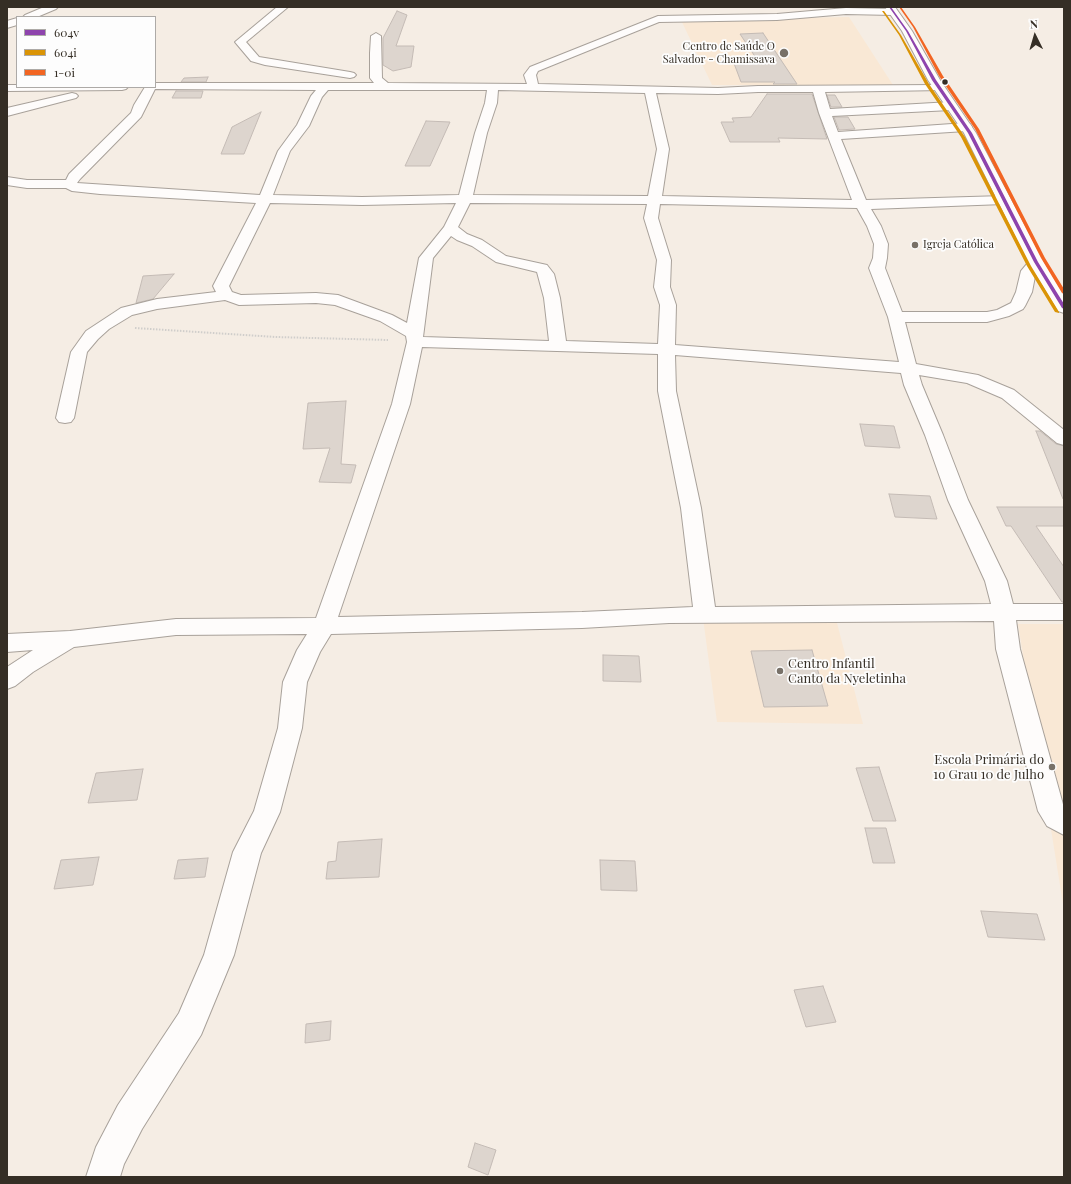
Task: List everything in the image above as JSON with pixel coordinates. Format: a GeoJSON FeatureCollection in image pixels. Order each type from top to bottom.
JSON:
{"type":"FeatureCollection","features":[{"type":"Feature","properties":{"kind":"street"},"geometry":{"type":"LineString","coordinates":[[30,16],[53,7]]}},
{"type":"Feature","properties":{"kind":"street"},"geometry":{"type":"LineString","coordinates":[[283,7],[240,42],[255,59],[342,74],[382,85]]}},
{"type":"Feature","properties":{"kind":"street"},"geometry":{"type":"LineString","coordinates":[[533,87],[530,75],[534,69],[658,19],[777,17],[892,9],[907,31],[939,88],[966,127],[1036,262],[1064,308]]}},
{"type":"Feature","properties":{"kind":"street"},"geometry":{"type":"LineString","coordinates":[[376,36],[376,78],[382,85]]}},
{"type":"Feature","properties":{"kind":"street"},"geometry":{"type":"LineString","coordinates":[[156,86],[382,85],[718,91],[939,88]]}},
{"type":"Feature","properties":{"kind":"street"},"geometry":{"type":"LineString","coordinates":[[226,295],[221,286],[265,199],[284,151],[303,126],[317,96],[325,86]]}},
{"type":"Feature","properties":{"kind":"street"},"geometry":{"type":"LineString","coordinates":[[103,1177],[108,1159],[130,1117],[190,1024],[220,955],[247,852],[268,812],[290,728],[295,682],[309,650],[324,626],[401,404],[415,338],[426,258],[450,228],[465,199],[481,133],[491,103],[493,86]]}},
{"type":"Feature","properties":{"kind":"street"},"geometry":{"type":"LineString","coordinates":[[7,112],[104,88]]}},
{"type":"Feature","properties":{"kind":"street"},"geometry":{"type":"LineString","coordinates":[[70,184],[74,177],[137,114],[140,105],[150,88]]}},
{"type":"Feature","properties":{"kind":"street"},"geometry":{"type":"LineString","coordinates":[[818,89],[825,113],[857,196],[874,226],[881,244],[880,258],[877,268],[896,317],[913,385],[934,435],[958,500],[996,582],[1004,612],[1008,649],[1051,811],[1056,818],[1064,823]]}},
{"type":"Feature","properties":{"kind":"street"},"geometry":{"type":"LineString","coordinates":[[650,90],[663,149],[651,218],[664,260],[662,287],[668,305],[666,349],[667,391],[691,508],[705,614]]}},
{"type":"Feature","properties":{"kind":"street"},"geometry":{"type":"LineString","coordinates":[[825,113],[951,106]]}},
{"type":"Feature","properties":{"kind":"street"},"geometry":{"type":"LineString","coordinates":[[835,136],[966,127]]}},
{"type":"Feature","properties":{"kind":"street"},"geometry":{"type":"LineString","coordinates":[[7,181],[27,184],[70,184],[72,187],[100,190],[265,199],[370,201],[465,199],[684,200],[862,204],[1004,200]]}},
{"type":"Feature","properties":{"kind":"street"},"geometry":{"type":"LineString","coordinates":[[450,228],[462,237],[477,243],[501,259],[542,268],[546,274],[552,298],[558,346]]}},
{"type":"Feature","properties":{"kind":"street"},"geometry":{"type":"LineString","coordinates":[[896,317],[986,317],[1004,313],[1017,306],[1024,292],[1029,271],[1036,262]]}},
{"type":"Feature","properties":{"kind":"street"},"geometry":{"type":"LineString","coordinates":[[65,418],[79,352],[89,339],[103,326],[127,311],[157,304],[226,295],[239,300],[316,298],[338,300],[386,318],[415,338],[558,346],[666,349],[908,368],[972,379],[1008,394],[1064,439]]}},
{"type":"Feature","properties":{"kind":"street"},"geometry":{"type":"LineString","coordinates":[[7,643],[70,639],[176,627],[324,626],[582,620],[705,614],[1064,612]]}},
{"type":"Feature","properties":{"kind":"street"},"geometry":{"type":"LineString","coordinates":[[7,680],[25,666],[70,639]]}},
{"type":"Feature","properties":{"kind":"path"},"geometry":{"type":"LineString","coordinates":[[103,326],[276,337],[370,339],[415,338]]}},
{"type":"Feature","properties":{"kind":"shaded area","name":"Centro de Saúde O Salvador - Chamissava"},"geometry":{"type":"Polygon","coordinates":[[[849,17],[893,85],[712,85],[681,20],[849,17]]]}},
{"type":"Feature","properties":{"kind":"shaded area","name":"Centro Infantil Canto da Nyeletinha"},"geometry":{"type":"Polygon","coordinates":[[[703,618],[836,619],[863,724],[717,722],[703,618]]]}},
{"type":"Feature","properties":{"kind":"shaded area","name":"Escola Primária do 1o Grau 10 de Julho"},"geometry":{"type":"Polygon","coordinates":[[[1018,624],[1064,624],[1064,910],[1018,624]]]}},
{"type":"Feature","properties":{"kind":"building"},"geometry":{"type":"Polygon","coordinates":[[[397,11],[407,15],[396,46],[414,46],[411,67],[393,71],[383,65],[383,38],[397,11]]]}},
{"type":"Feature","properties":{"kind":"building"},"geometry":{"type":"Polygon","coordinates":[[[763,33],[797,84],[773,84],[775,82],[741,82],[732,58],[756,58],[740,34],[763,33]]]}},
{"type":"Feature","properties":{"kind":"building"},"geometry":{"type":"Polygon","coordinates":[[[208,77],[206,82],[181,82],[184,78],[208,77]]]}},
{"type":"Feature","properties":{"kind":"building"},"geometry":{"type":"Polygon","coordinates":[[[176,91],[203,91],[201,98],[172,98],[176,91]]]}},
{"type":"Feature","properties":{"kind":"building"},"geometry":{"type":"Polygon","coordinates":[[[767,94],[812,94],[827,139],[778,138],[780,142],[730,142],[721,122],[734,122],[732,118],[751,117],[767,94]]]}},
{"type":"Feature","properties":{"kind":"building"},"geometry":{"type":"Polygon","coordinates":[[[827,95],[835,95],[842,107],[831,107],[827,95]]]}},
{"type":"Feature","properties":{"kind":"building"},"geometry":{"type":"Polygon","coordinates":[[[261,112],[244,154],[221,154],[232,127],[261,112]]]}},
{"type":"Feature","properties":{"kind":"building"},"geometry":{"type":"Polygon","coordinates":[[[834,117],[848,117],[855,129],[839,130],[834,117]]]}},
{"type":"Feature","properties":{"kind":"building"},"geometry":{"type":"Polygon","coordinates":[[[426,121],[450,122],[430,166],[405,166],[426,121]]]}},
{"type":"Feature","properties":{"kind":"building"},"geometry":{"type":"Polygon","coordinates":[[[174,274],[153,299],[136,303],[143,276],[174,274]]]}},
{"type":"Feature","properties":{"kind":"building"},"geometry":{"type":"Polygon","coordinates":[[[346,401],[341,464],[356,465],[351,483],[319,482],[330,448],[303,449],[308,403],[346,401]]]}},
{"type":"Feature","properties":{"kind":"building"},"geometry":{"type":"Polygon","coordinates":[[[860,424],[894,426],[900,448],[865,446],[860,424]]]}},
{"type":"Feature","properties":{"kind":"building"},"geometry":{"type":"Polygon","coordinates":[[[1036,431],[1040,431],[1056,444],[1064,446],[1064,499],[1063,499],[1036,431]]]}},
{"type":"Feature","properties":{"kind":"building"},"geometry":{"type":"Polygon","coordinates":[[[889,494],[930,496],[937,519],[895,517],[889,494]]]}},
{"type":"Feature","properties":{"kind":"building"},"geometry":{"type":"Polygon","coordinates":[[[997,507],[1064,507],[1064,526],[1036,526],[1064,567],[1064,602],[1062,602],[1011,526],[1006,526],[997,507]]]}},
{"type":"Feature","properties":{"kind":"building","name":"Centro Infantil Canto da Nyeletinha"},"geometry":{"type":"Polygon","coordinates":[[[812,650],[828,706],[764,707],[751,651],[812,650]]]}},
{"type":"Feature","properties":{"kind":"building"},"geometry":{"type":"Polygon","coordinates":[[[603,655],[639,656],[641,682],[603,681],[603,655]]]}},
{"type":"Feature","properties":{"kind":"building"},"geometry":{"type":"Polygon","coordinates":[[[879,767],[896,821],[873,821],[856,768],[879,767]]]}},
{"type":"Feature","properties":{"kind":"building"},"geometry":{"type":"Polygon","coordinates":[[[143,769],[137,800],[88,803],[96,773],[143,769]]]}},
{"type":"Feature","properties":{"kind":"building"},"geometry":{"type":"Polygon","coordinates":[[[865,828],[886,828],[895,863],[873,863],[865,828]]]}},
{"type":"Feature","properties":{"kind":"building"},"geometry":{"type":"Polygon","coordinates":[[[382,839],[379,877],[326,879],[328,862],[336,861],[338,842],[382,839]]]}},
{"type":"Feature","properties":{"kind":"building"},"geometry":{"type":"Polygon","coordinates":[[[99,857],[93,885],[54,889],[61,860],[99,857]]]}},
{"type":"Feature","properties":{"kind":"building"},"geometry":{"type":"Polygon","coordinates":[[[208,858],[205,877],[174,879],[178,860],[208,858]]]}},
{"type":"Feature","properties":{"kind":"building"},"geometry":{"type":"Polygon","coordinates":[[[600,860],[635,861],[637,891],[601,890],[600,860]]]}},
{"type":"Feature","properties":{"kind":"building"},"geometry":{"type":"Polygon","coordinates":[[[981,911],[1037,914],[1045,940],[988,937],[981,911]]]}},
{"type":"Feature","properties":{"kind":"building"},"geometry":{"type":"Polygon","coordinates":[[[823,986],[836,1022],[806,1027],[794,990],[823,986]]]}},
{"type":"Feature","properties":{"kind":"building"},"geometry":{"type":"Polygon","coordinates":[[[331,1021],[330,1040],[305,1043],[306,1024],[331,1021]]]}},
{"type":"Feature","properties":{"kind":"building"},"geometry":{"type":"Polygon","coordinates":[[[475,1143],[496,1150],[488,1175],[468,1167],[475,1143]]]}},
{"type":"Feature","properties":{"kind":"transit line","name":"604v"},"geometry":{"type":"LineString","coordinates":[[890,7],[907,31],[934,80],[970,133],[1036,262],[1064,308]]}},
{"type":"Feature","properties":{"kind":"transit line","name":"1-0i"},"geometry":{"type":"LineString","coordinates":[[900,7],[914,27],[941,76],[977,129],[1043,258],[1064,293]]}},
{"type":"Feature","properties":{"kind":"transit line","name":"604i"},"geometry":{"type":"LineString","coordinates":[[883,12],[900,35],[927,84],[963,137],[1029,266],[1057,312]]}},
{"type":"Feature","properties":{"kind":"place","name":"Centro de Saúde O Salvador - Chamissava"},"geometry":{"type":"Point","coordinates":[784,53]}},
{"type":"Feature","properties":{"kind":"place","name":"Igreja Católica"},"geometry":{"type":"Point","coordinates":[915,245]}},
{"type":"Feature","properties":{"kind":"place","name":"Centro Infantil Canto da Nyeletinha"},"geometry":{"type":"Point","coordinates":[780,671]}},
{"type":"Feature","properties":{"kind":"place","name":"Escola Primária do 1o Grau 10 de Julho"},"geometry":{"type":"Point","coordinates":[1052,767]}}]}
